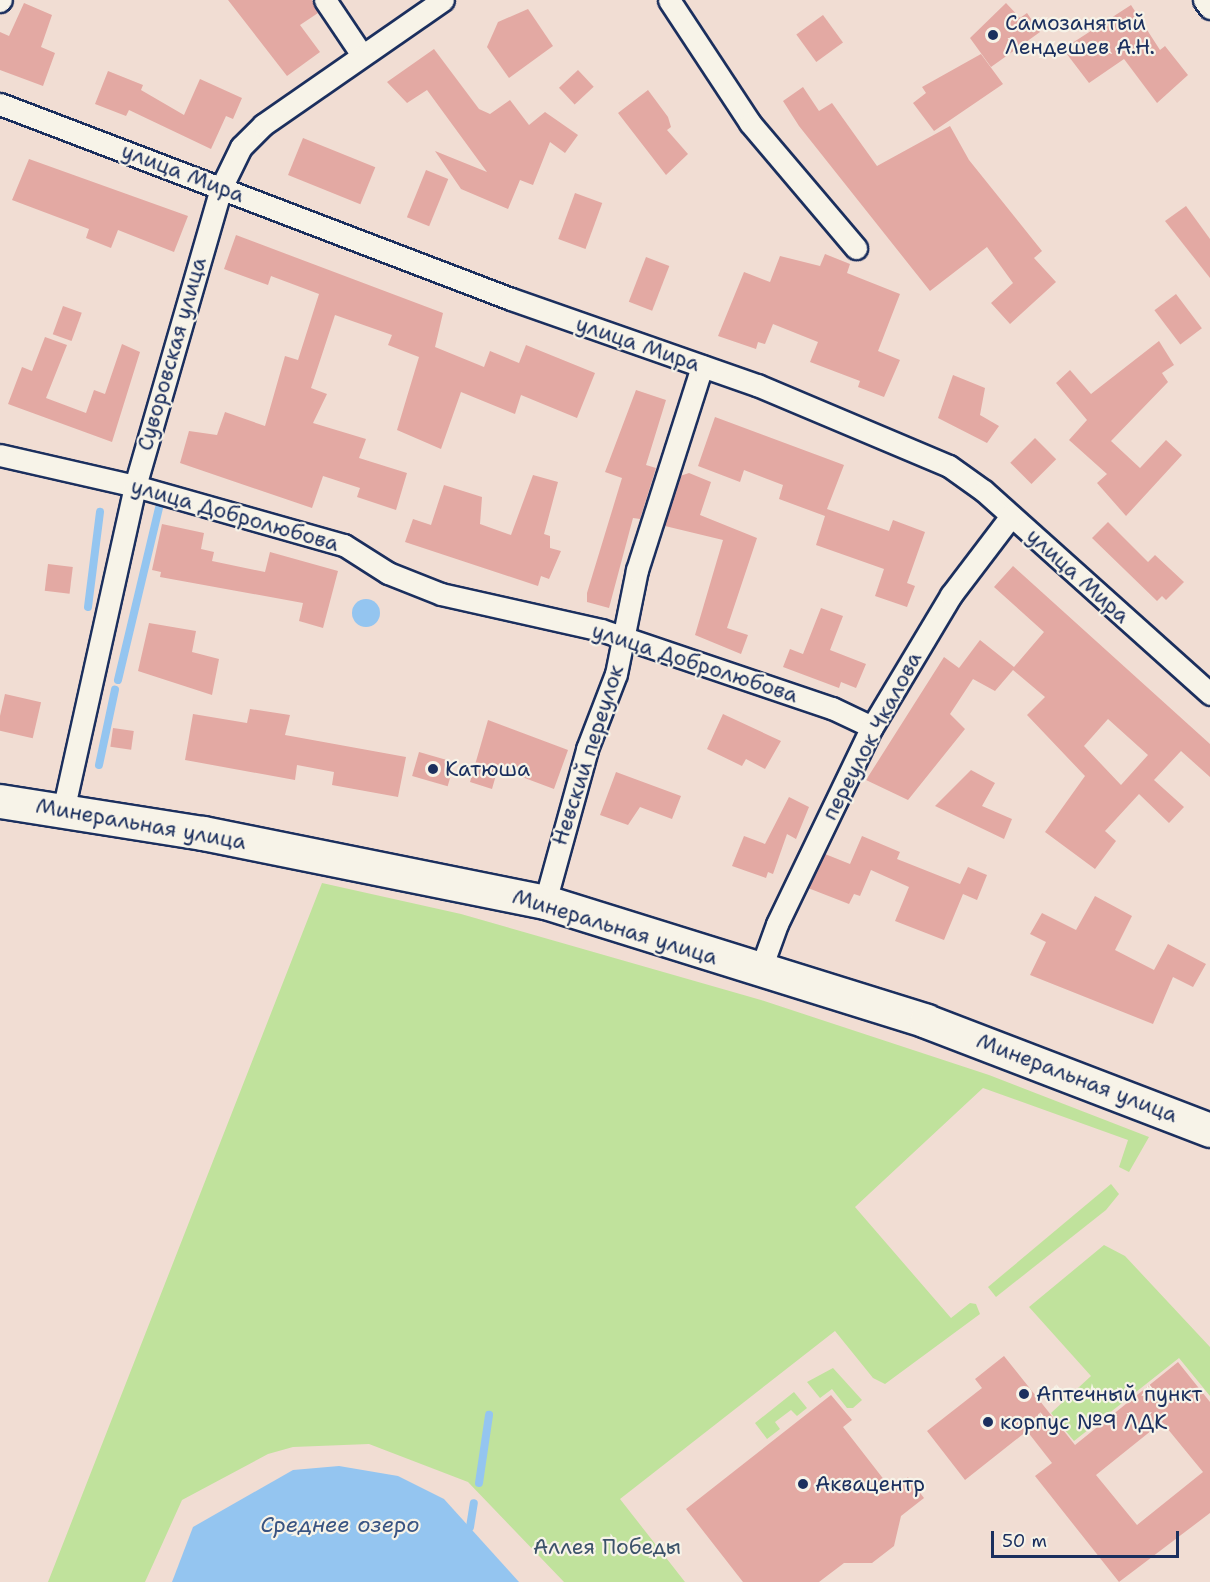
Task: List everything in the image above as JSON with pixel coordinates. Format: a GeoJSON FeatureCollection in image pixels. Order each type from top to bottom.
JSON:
{"type":"FeatureCollection","features":[{"type":"Feature","properties":{"kind":"main road","name":"Минеральная улица"},"geometry":{"type":"LineString","coordinates":[[0,801],[545,902],[926,1021],[1210,1130]]}},
{"type":"Feature","properties":{"kind":"street"},"geometry":{"type":"LineString","coordinates":[[325,0],[362,55]]}},
{"type":"Feature","properties":{"kind":"street","name":"Суворовская улица"},"geometry":{"type":"LineString","coordinates":[[63,811],[135,486],[221,188],[241,147],[263,125],[443,0]]}},
{"type":"Feature","properties":{"kind":"street"},"geometry":{"type":"LineString","coordinates":[[669,0],[750,123],[856,248]]}},
{"type":"Feature","properties":{"kind":"street"},"geometry":{"type":"LineString","coordinates":[[1204,0],[1210,8]]}},
{"type":"Feature","properties":{"kind":"street","name":"улица Мира"},"geometry":{"type":"LineString","coordinates":[[0,104],[702,366],[949,466],[1011,516],[1210,694]]}},
{"type":"Feature","properties":{"kind":"street","name":"Невский переулок"},"geometry":{"type":"LineString","coordinates":[[545,902],[556,850],[624,640],[638,570],[702,366]]}},
{"type":"Feature","properties":{"kind":"street","name":"улица Добролюбова"},"geometry":{"type":"LineString","coordinates":[[0,455],[135,486],[344,544],[388,573],[441,594],[601,630],[624,640],[832,708],[872,727]]}},
{"type":"Feature","properties":{"kind":"street","name":"переулок Чкалова"},"geometry":{"type":"LineString","coordinates":[[760,971],[777,924],[872,727],[951,595],[1011,516]]}},
{"type":"Feature","properties":{"kind":"green space","name":"Аллея Победы"},"geometry":{"type":"Polygon","coordinates":[[[322,883],[461,914],[761,1000],[989,1075],[1149,1137],[1129,1172],[1119,1167],[1128,1140],[983,1088],[855,1207],[951,1318],[970,1303],[976,1304],[980,1314],[885,1384],[873,1378],[835,1331],[620,1499],[685,1582],[564,1582],[468,1482],[369,1444],[293,1447],[268,1454],[182,1500],[145,1582],[48,1582],[322,883]]]}},
{"type":"Feature","properties":{"kind":"green space"},"geometry":{"type":"Polygon","coordinates":[[[1111,1184],[1119,1194],[1106,1210],[996,1297],[988,1287],[1111,1184]]]}},
{"type":"Feature","properties":{"kind":"green space"},"geometry":{"type":"Polygon","coordinates":[[[1104,1245],[1125,1256],[1210,1347],[1210,1396],[1179,1358],[1074,1441],[1051,1413],[1091,1376],[1029,1307],[1104,1245]]]}},
{"type":"Feature","properties":{"kind":"green space"},"geometry":{"type":"Polygon","coordinates":[[[833,1368],[862,1400],[853,1408],[847,1408],[832,1389],[820,1398],[807,1382],[833,1368]]]}},
{"type":"Feature","properties":{"kind":"green space"},"geometry":{"type":"Polygon","coordinates":[[[794,1392],[807,1408],[797,1416],[791,1410],[775,1422],[780,1429],[767,1439],[755,1423],[794,1392]]]}},
{"type":"Feature","properties":{"kind":"water"},"geometry":{"type":"Polygon","coordinates":[[[366,599],[376,603],[380,613],[376,623],[366,627],[356,623],[352,613],[356,603],[366,599]]]}},
{"type":"Feature","properties":{"kind":"water","name":"Среднее озеро"},"geometry":{"type":"Polygon","coordinates":[[[339,1466],[398,1476],[444,1499],[519,1582],[172,1582],[193,1527],[293,1470],[339,1466]]]}},
{"type":"Feature","properties":{"kind":"building"},"geometry":{"type":"Polygon","coordinates":[[[228,0],[312,0],[318,13],[300,25],[320,52],[287,76],[228,0]]]}},
{"type":"Feature","properties":{"kind":"building"},"geometry":{"type":"Polygon","coordinates":[[[24,3],[52,15],[41,47],[55,53],[43,86],[0,70],[0,32],[9,36],[24,3]]]}},
{"type":"Feature","properties":{"kind":"building"},"geometry":{"type":"Polygon","coordinates":[[[1006,3],[1020,18],[1027,13],[1040,32],[991,67],[970,38],[1006,3]]]}},
{"type":"Feature","properties":{"kind":"building"},"geometry":{"type":"Polygon","coordinates":[[[1131,5],[1160,50],[1165,46],[1188,75],[1157,103],[1124,59],[1089,83],[1063,49],[1131,5]]]}},
{"type":"Feature","properties":{"kind":"building"},"geometry":{"type":"Polygon","coordinates":[[[528,9],[553,46],[509,78],[487,47],[498,22],[528,9]]]}},
{"type":"Feature","properties":{"kind":"building"},"geometry":{"type":"Polygon","coordinates":[[[823,15],[843,43],[816,62],[796,34],[823,15]]]}},
{"type":"Feature","properties":{"kind":"building"},"geometry":{"type":"Polygon","coordinates":[[[434,49],[479,109],[490,114],[510,100],[529,125],[545,112],[578,135],[565,153],[550,142],[533,185],[520,180],[508,209],[461,189],[435,151],[487,172],[427,90],[407,103],[387,82],[434,49]]]}},
{"type":"Feature","properties":{"kind":"building"},"geometry":{"type":"Polygon","coordinates":[[[981,54],[1003,84],[934,131],[913,103],[926,93],[922,87],[981,54]]]}},
{"type":"Feature","properties":{"kind":"building"},"geometry":{"type":"Polygon","coordinates":[[[578,70],[594,87],[575,105],[559,88],[578,70]]]}},
{"type":"Feature","properties":{"kind":"building"},"geometry":{"type":"Polygon","coordinates":[[[108,71],[143,85],[141,90],[184,115],[200,79],[242,98],[233,119],[226,116],[211,149],[129,110],[126,116],[95,104],[108,71]]]}},
{"type":"Feature","properties":{"kind":"building"},"geometry":{"type":"Polygon","coordinates":[[[803,87],[819,111],[832,103],[877,166],[950,126],[969,160],[1042,251],[1034,258],[1056,282],[1010,324],[991,303],[1013,283],[987,247],[930,291],[799,126],[783,101],[803,87]]]}},
{"type":"Feature","properties":{"kind":"building"},"geometry":{"type":"Polygon","coordinates":[[[648,90],[668,117],[671,127],[667,130],[688,154],[666,175],[618,113],[648,90]]]}},
{"type":"Feature","properties":{"kind":"building"},"geometry":{"type":"Polygon","coordinates":[[[303,138],[375,167],[360,204],[288,175],[303,138]]]}},
{"type":"Feature","properties":{"kind":"building"},"geometry":{"type":"Polygon","coordinates":[[[29,159],[188,216],[174,252],[118,230],[111,248],[86,238],[89,229],[12,200],[29,159]]]}},
{"type":"Feature","properties":{"kind":"building"},"geometry":{"type":"Polygon","coordinates":[[[426,170],[448,179],[429,226],[407,217],[426,170]]]}},
{"type":"Feature","properties":{"kind":"building"},"geometry":{"type":"Polygon","coordinates":[[[575,193],[602,203],[585,249],[558,239],[575,193]]]}},
{"type":"Feature","properties":{"kind":"building"},"geometry":{"type":"Polygon","coordinates":[[[1186,206],[1210,239],[1210,278],[1165,221],[1186,206]]]}},
{"type":"Feature","properties":{"kind":"building"},"geometry":{"type":"Polygon","coordinates":[[[236,235],[443,313],[435,347],[484,367],[490,351],[519,363],[526,345],[595,373],[577,418],[521,395],[515,414],[461,392],[441,449],[397,430],[419,357],[388,345],[392,335],[335,315],[311,388],[327,394],[313,423],[366,439],[359,458],[407,473],[396,510],[357,497],[360,488],[323,476],[312,508],[180,463],[189,431],[217,435],[225,412],[265,426],[285,356],[298,360],[319,294],[271,276],[268,285],[224,269],[236,235]]]}},
{"type":"Feature","properties":{"kind":"building"},"geometry":{"type":"Polygon","coordinates":[[[825,254],[850,264],[847,273],[900,294],[878,351],[900,360],[884,397],[858,387],[860,381],[810,362],[818,342],[773,324],[765,344],[758,342],[756,349],[718,336],[744,272],[770,282],[780,256],[820,266],[825,254]]]}},
{"type":"Feature","properties":{"kind":"building"},"geometry":{"type":"Polygon","coordinates":[[[646,257],[669,266],[652,311],[629,302],[646,257]]]}},
{"type":"Feature","properties":{"kind":"building"},"geometry":{"type":"Polygon","coordinates":[[[1176,294],[1202,328],[1180,345],[1154,310],[1176,294]]]}},
{"type":"Feature","properties":{"kind":"building"},"geometry":{"type":"Polygon","coordinates":[[[63,306],[82,313],[72,341],[53,334],[63,306]]]}},
{"type":"Feature","properties":{"kind":"building"},"geometry":{"type":"Polygon","coordinates":[[[45,337],[67,345],[46,398],[86,413],[94,390],[105,394],[122,344],[140,352],[112,442],[8,404],[22,367],[32,371],[45,337]]]}},
{"type":"Feature","properties":{"kind":"building"},"geometry":{"type":"Polygon","coordinates":[[[1159,341],[1174,365],[1162,373],[1168,382],[1111,441],[1140,468],[1166,440],[1182,455],[1126,516],[1097,483],[1107,474],[1069,440],[1087,420],[1056,383],[1070,370],[1091,394],[1159,341]]]}},
{"type":"Feature","properties":{"kind":"building"},"geometry":{"type":"Polygon","coordinates":[[[953,375],[985,388],[980,415],[999,426],[987,443],[938,418],[953,375]]]}},
{"type":"Feature","properties":{"kind":"building"},"geometry":{"type":"Polygon","coordinates":[[[636,390],[666,400],[646,465],[656,468],[640,519],[633,518],[609,608],[587,602],[587,593],[622,478],[605,472],[636,390]]]}},
{"type":"Feature","properties":{"kind":"building"},"geometry":{"type":"Polygon","coordinates":[[[715,417],[844,465],[827,509],[889,531],[893,520],[925,532],[907,583],[915,586],[907,607],[875,596],[884,569],[816,545],[825,516],[779,499],[783,485],[744,470],[740,482],[698,466],[715,417]]]}},
{"type":"Feature","properties":{"kind":"building"},"geometry":{"type":"Polygon","coordinates":[[[1035,438],[1056,459],[1031,484],[1010,463],[1035,438]]]}},
{"type":"Feature","properties":{"kind":"building"},"geometry":{"type":"Polygon","coordinates":[[[689,473],[711,482],[700,515],[757,538],[727,628],[748,635],[741,654],[695,635],[723,540],[665,526],[680,476],[689,473]]]}},
{"type":"Feature","properties":{"kind":"building"},"geometry":{"type":"Polygon","coordinates":[[[533,475],[558,482],[544,534],[550,536],[550,548],[561,551],[549,579],[541,576],[538,586],[405,542],[413,519],[431,525],[444,485],[482,497],[480,524],[511,535],[533,475]]]}},
{"type":"Feature","properties":{"kind":"building"},"geometry":{"type":"Polygon","coordinates":[[[1108,522],[1148,562],[1155,555],[1184,582],[1166,600],[1162,596],[1157,601],[1092,538],[1108,522]]]}},
{"type":"Feature","properties":{"kind":"building"},"geometry":{"type":"Polygon","coordinates":[[[162,524],[204,533],[201,549],[214,552],[212,561],[265,572],[270,552],[338,571],[323,628],[299,621],[303,603],[160,577],[161,572],[152,570],[162,524]]]}},
{"type":"Feature","properties":{"kind":"building"},"geometry":{"type":"Polygon","coordinates":[[[48,564],[73,567],[70,594],[45,591],[48,564]]]}},
{"type":"Feature","properties":{"kind":"building"},"geometry":{"type":"Polygon","coordinates":[[[1013,566],[1210,744],[1210,777],[1181,751],[1154,780],[1184,807],[1169,823],[1139,794],[1105,831],[1116,841],[1095,869],[1045,832],[1085,776],[1027,715],[1045,697],[1013,670],[995,691],[973,679],[950,714],[965,729],[908,800],[866,780],[944,657],[959,668],[980,640],[1014,667],[1044,632],[994,587],[1013,566]],[[1108,719],[1084,746],[1121,785],[1148,755],[1108,719]]]}},
{"type":"Feature","properties":{"kind":"building"},"geometry":{"type":"Polygon","coordinates":[[[821,608],[843,616],[830,650],[866,664],[856,688],[841,682],[839,688],[783,667],[790,649],[803,654],[821,608]]]}},
{"type":"Feature","properties":{"kind":"building"},"geometry":{"type":"Polygon","coordinates":[[[149,623],[196,631],[192,652],[219,659],[212,695],[138,671],[149,623]]]}},
{"type":"Feature","properties":{"kind":"building"},"geometry":{"type":"Polygon","coordinates":[[[5,694],[41,702],[33,738],[0,731],[0,716],[5,694]]]}},
{"type":"Feature","properties":{"kind":"building"},"geometry":{"type":"Polygon","coordinates":[[[250,709],[290,715],[285,735],[406,757],[398,797],[332,785],[334,772],[297,765],[295,780],[185,760],[193,714],[247,723],[250,709]]]}},
{"type":"Feature","properties":{"kind":"building"},"geometry":{"type":"Polygon","coordinates":[[[723,714],[781,741],[765,769],[746,759],[742,766],[707,749],[723,714]]]}},
{"type":"Feature","properties":{"kind":"building"},"geometry":{"type":"Polygon","coordinates":[[[488,720],[568,750],[554,789],[498,768],[492,789],[470,782],[488,720]]]}},
{"type":"Feature","properties":{"kind":"building"},"geometry":{"type":"Polygon","coordinates":[[[113,728],[134,731],[131,750],[110,747],[113,728]]]}},
{"type":"Feature","properties":{"kind":"building"},"geometry":{"type":"Polygon","coordinates":[[[419,752],[455,762],[448,786],[412,776],[419,752]]]}},
{"type":"Feature","properties":{"kind":"building"},"geometry":{"type":"Polygon","coordinates":[[[971,770],[995,783],[982,806],[1012,819],[1004,839],[935,806],[971,770]]]}},
{"type":"Feature","properties":{"kind":"building"},"geometry":{"type":"Polygon","coordinates":[[[616,772],[681,796],[672,819],[640,807],[628,825],[600,815],[616,772]]]}},
{"type":"Feature","properties":{"kind":"building"},"geometry":{"type":"Polygon","coordinates":[[[789,797],[809,807],[796,839],[787,834],[773,874],[768,872],[766,878],[732,866],[744,836],[765,844],[789,797]]]}},
{"type":"Feature","properties":{"kind":"building"},"geometry":{"type":"Polygon","coordinates":[[[862,836],[900,852],[897,859],[960,884],[968,867],[987,875],[977,900],[963,894],[944,940],[895,921],[909,887],[871,870],[860,896],[854,894],[849,904],[808,888],[825,854],[850,864],[862,836]]]}},
{"type":"Feature","properties":{"kind":"building"},"geometry":{"type":"Polygon","coordinates":[[[1095,896],[1132,916],[1115,950],[1154,970],[1168,944],[1206,964],[1193,987],[1173,977],[1153,1024],[1030,975],[1046,942],[1030,934],[1042,913],[1076,930],[1095,896]]]}},
{"type":"Feature","properties":{"kind":"building"},"geometry":{"type":"Polygon","coordinates":[[[1004,1356],[1075,1445],[1178,1362],[1210,1402],[1210,1513],[1119,1582],[1035,1476],[1052,1463],[1027,1431],[965,1480],[927,1431],[982,1388],[975,1379],[1004,1356]],[[1162,1422],[1096,1475],[1137,1525],[1203,1472],[1162,1422]]]}},
{"type":"Feature","properties":{"kind":"building","name":"Аквацентр"},"geometry":{"type":"Polygon","coordinates":[[[831,1395],[852,1420],[843,1427],[892,1490],[908,1477],[924,1498],[901,1516],[894,1546],[872,1563],[844,1563],[819,1582],[743,1582],[686,1509],[831,1395]]]}},
{"type":"Feature","properties":{"kind":"waterway"},"geometry":{"type":"LineString","coordinates":[[118,680],[159,508]]}},
{"type":"Feature","properties":{"kind":"waterway"},"geometry":{"type":"LineString","coordinates":[[88,607],[100,512]]}},
{"type":"Feature","properties":{"kind":"waterway"},"geometry":{"type":"LineString","coordinates":[[99,765],[115,690]]}},
{"type":"Feature","properties":{"kind":"waterway"},"geometry":{"type":"LineString","coordinates":[[479,1483],[489,1415]]}},
{"type":"Feature","properties":{"kind":"waterway"},"geometry":{"type":"LineString","coordinates":[[470,1527],[474,1503]]}},
{"type":"Feature","properties":{"kind":"place","name":"Самозанятый Лендешев А.Н."},"geometry":{"type":"Point","coordinates":[993,35]}},
{"type":"Feature","properties":{"kind":"place","name":"Катюша"},"geometry":{"type":"Point","coordinates":[433,769]}},
{"type":"Feature","properties":{"kind":"place","name":"Аптечный пункт"},"geometry":{"type":"Point","coordinates":[1024,1394]}},
{"type":"Feature","properties":{"kind":"place","name":"корпус №9 ЛДК"},"geometry":{"type":"Point","coordinates":[988,1422]}},
{"type":"Feature","properties":{"kind":"place","name":"Аквацентр"},"geometry":{"type":"Point","coordinates":[803,1484]}}]}
